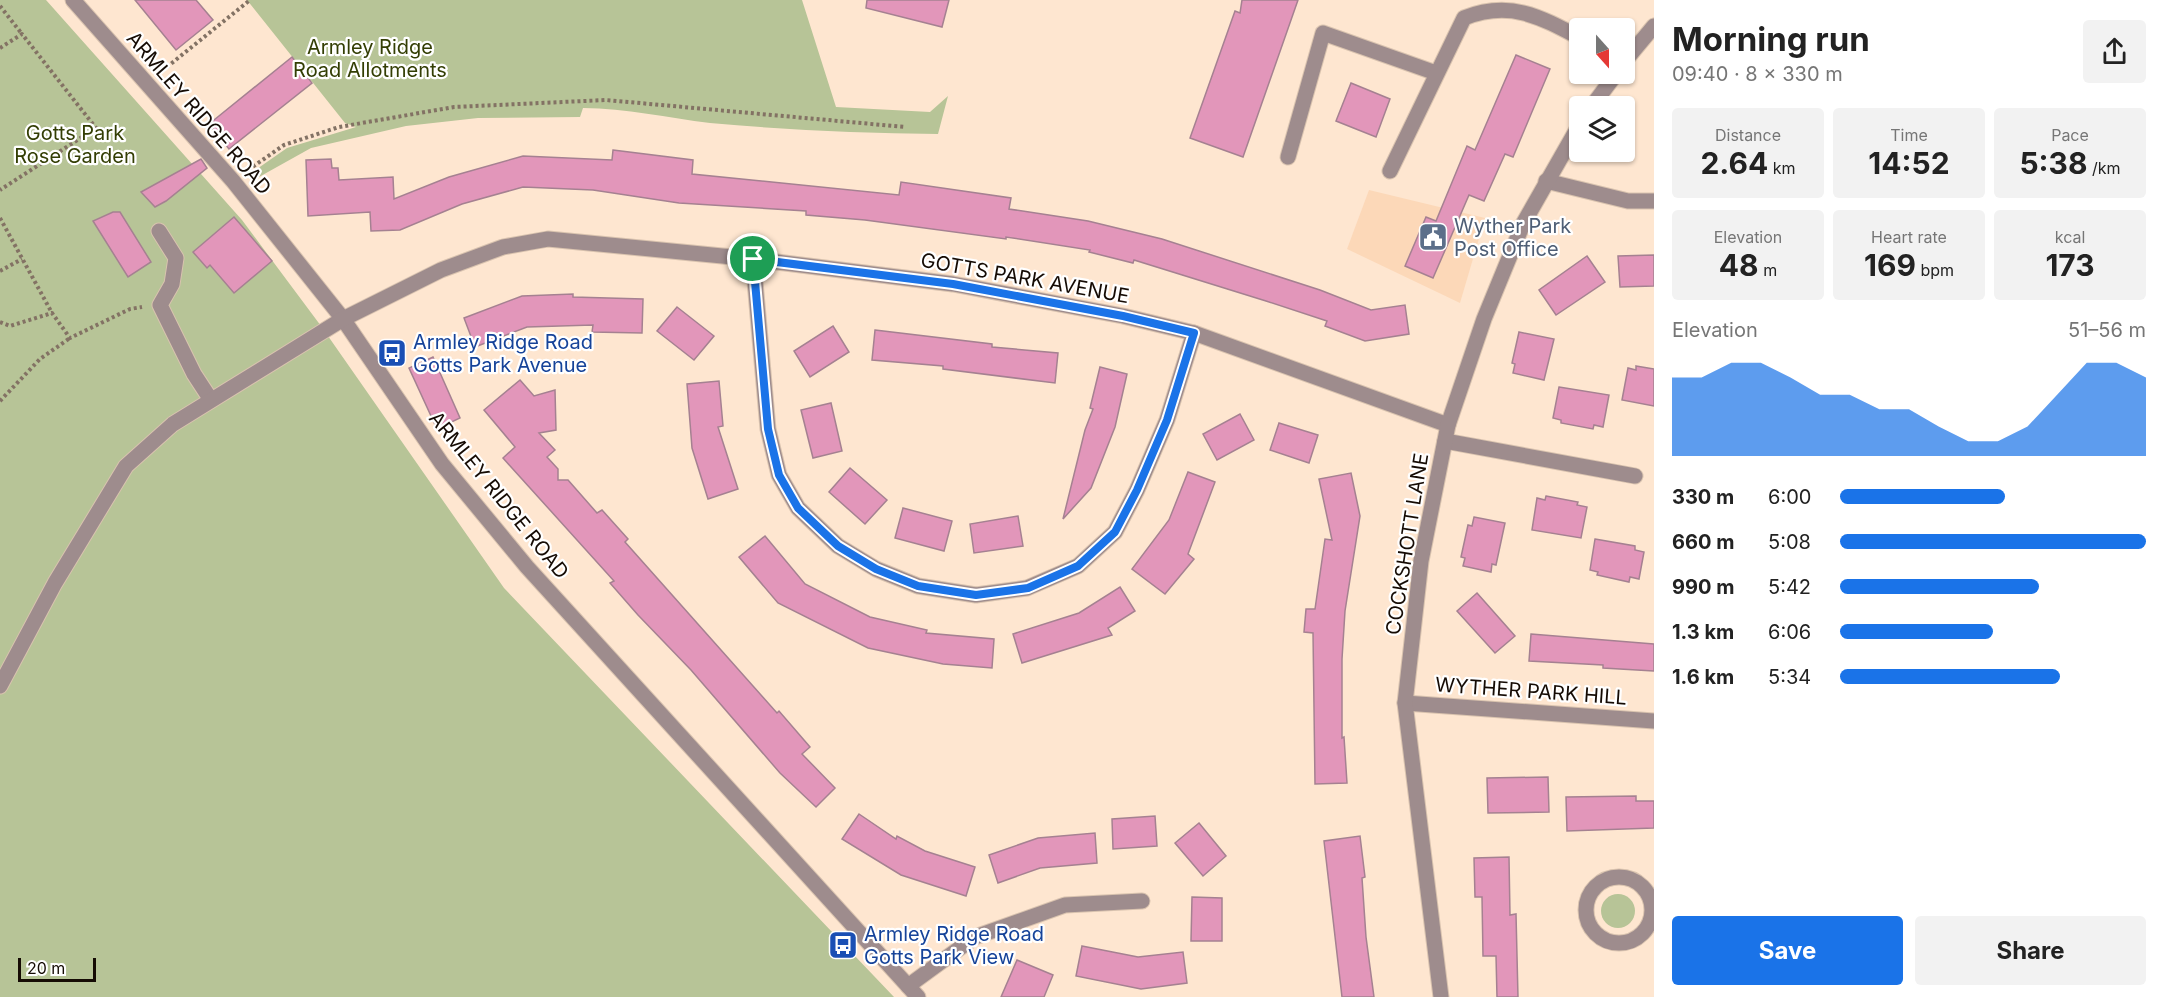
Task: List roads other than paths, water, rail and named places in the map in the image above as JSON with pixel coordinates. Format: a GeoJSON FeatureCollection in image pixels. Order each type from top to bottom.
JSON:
{"type":"FeatureCollection","features":[{"type":"Feature","properties":{"kind":"street","name":"ARMLEY RIDGE ROAD"},"geometry":{"type":"LineString","coordinates":[[73,0],[233,181],[343,318],[442,464],[527,567],[913,992]]}},
{"type":"Feature","properties":{"kind":"street"},"geometry":{"type":"LineString","coordinates":[[1390,171],[1416,123],[1436,73],[1464,18],[1492,4],[1502,4],[1536,14],[1569,32]]}},
{"type":"Feature","properties":{"kind":"street"},"geometry":{"type":"LineString","coordinates":[[1635,49],[1654,26]]}},
{"type":"Feature","properties":{"kind":"street"},"geometry":{"type":"LineString","coordinates":[[1288,157],[1323,33],[1436,73]]}},
{"type":"Feature","properties":{"kind":"street","name":"COCKSHOTT LANE"},"geometry":{"type":"LineString","coordinates":[[1441,997],[1405,704],[1421,561],[1448,425],[1484,319],[1523,224],[1569,142]]}},
{"type":"Feature","properties":{"kind":"street"},"geometry":{"type":"LineString","coordinates":[[1546,181],[1628,201],[1654,201]]}},
{"type":"Feature","properties":{"kind":"street"},"geometry":{"type":"LineString","coordinates":[[159,231],[176,258],[172,284],[160,304],[194,374],[212,400]]}},
{"type":"Feature","properties":{"kind":"street","name":"GOTTS PARK AVENUE"},"geometry":{"type":"LineString","coordinates":[[0,686],[55,583],[126,466],[173,424],[343,318],[441,270],[503,247],[548,239],[753,259],[953,284],[1123,316],[1194,333],[1448,425]]}},
{"type":"Feature","properties":{"kind":"street"},"geometry":{"type":"LineString","coordinates":[[753,259],[768,429],[779,475],[798,508],[838,546],[876,569],[918,586],[976,595],[1028,588],[1078,566],[1115,532],[1137,490],[1167,420],[1194,333]]}},
{"type":"Feature","properties":{"kind":"street"},"geometry":{"type":"LineString","coordinates":[[1445,441],[1635,476]]}},
{"type":"Feature","properties":{"kind":"street","name":"WYTHER PARK HILL"},"geometry":{"type":"LineString","coordinates":[[1405,704],[1654,721]]}},
{"type":"Feature","properties":{"kind":"street"},"geometry":{"type":"LineString","coordinates":[[1623,876],[1639,883],[1647,891],[1652,908],[1652,919],[1638,938],[1619,943],[1607,941],[1593,931],[1586,917],[1587,897],[1603,880],[1623,876]]}},
{"type":"Feature","properties":{"kind":"street"},"geometry":{"type":"LineString","coordinates":[[913,992],[975,937],[1065,905],[1142,901]]}},
{"type":"Feature","properties":{"kind":"place","name":"Wyther Park Post Office"},"geometry":{"type":"Point","coordinates":[1433,237]}},
{"type":"Feature","properties":{"kind":"place","name":"Armley Ridge Road Gotts Park Avenue"},"geometry":{"type":"Point","coordinates":[392,353]}},
{"type":"Feature","properties":{"kind":"place","name":"Armley Ridge Road Gotts Park View"},"geometry":{"type":"Point","coordinates":[843,945]}},
{"type":"Feature","properties":{"kind":"park label","name":"Armley Ridge Road Allotments"},"geometry":{"type":"Point","coordinates":[370,58]}},
{"type":"Feature","properties":{"kind":"park label","name":"Gotts Park Rose Garden"},"geometry":{"type":"Point","coordinates":[75,144]}}]}
